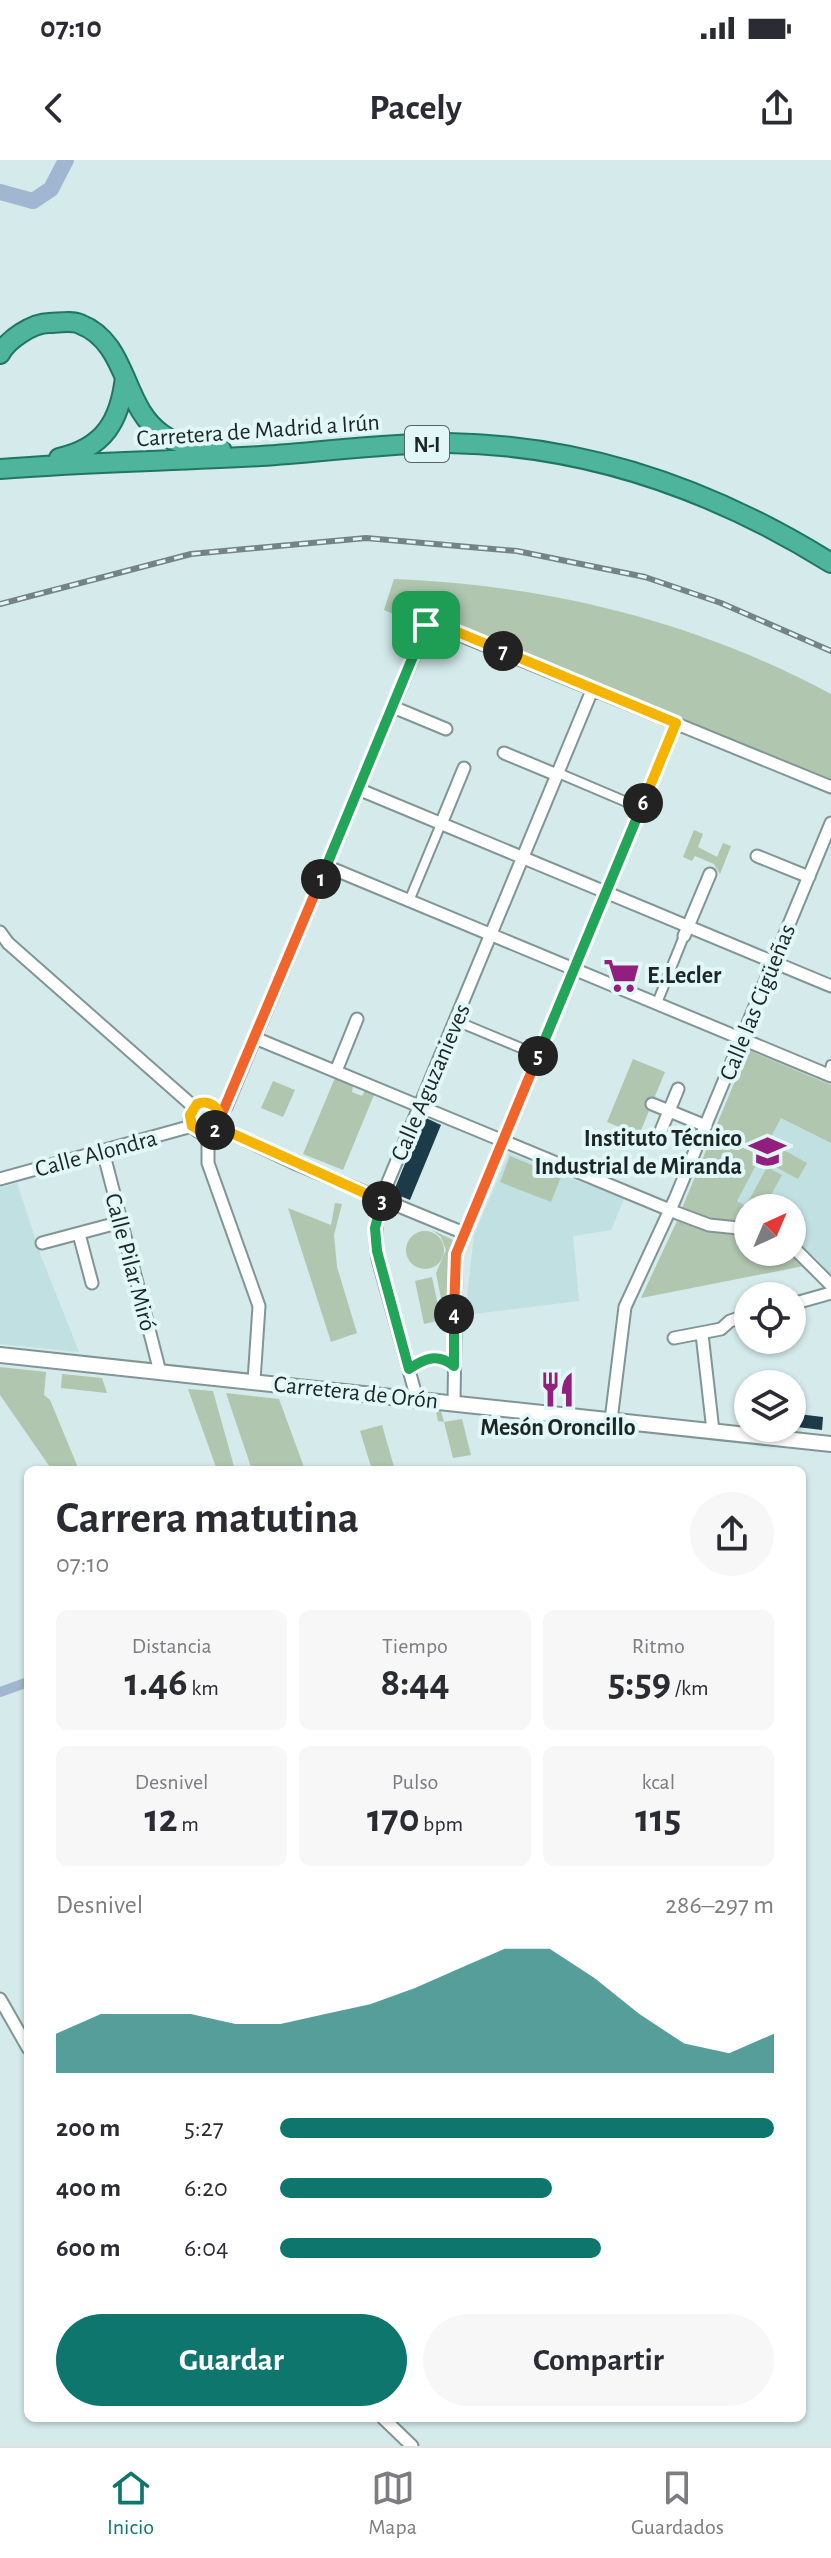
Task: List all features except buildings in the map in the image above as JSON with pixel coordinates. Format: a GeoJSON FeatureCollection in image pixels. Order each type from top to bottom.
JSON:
{"type":"FeatureCollection","features":[{"type":"Feature","properties":{"kind":"highway"},"geometry":{"type":"LineString","coordinates":[[0,354],[4,346],[38,323],[78,323],[104,340],[125,374],[144,418],[162,435],[180,443],[263,455]]}},
{"type":"Feature","properties":{"kind":"highway"},"geometry":{"type":"LineString","coordinates":[[9,469],[80,453],[98,441],[111,426],[122,403],[125,374]]}},
{"type":"Feature","properties":{"kind":"highway","name":"Carretera de Madrid a Irún"},"geometry":{"type":"LineString","coordinates":[[9,469],[446,443],[515,447],[607,462],[686,488],[745,514],[831,563]]}},
{"type":"Feature","properties":{"kind":"street"},"geometry":{"type":"LineString","coordinates":[[254,1381],[259,1306],[208,1163],[218,1121],[429,621],[831,787]]}},
{"type":"Feature","properties":{"kind":"street","name":"Calle Aguzanieves"},"geometry":{"type":"LineString","coordinates":[[417,1399],[377,1251],[375,1228],[382,1200],[560,775],[593,688]]}},
{"type":"Feature","properties":{"kind":"street"},"geometry":{"type":"LineString","coordinates":[[393,707],[446,729]]}},
{"type":"Feature","properties":{"kind":"street"},"geometry":{"type":"LineString","coordinates":[[454,1403],[454,1265],[464,1233],[676,723]]}},
{"type":"Feature","properties":{"kind":"street"},"geometry":{"type":"LineString","coordinates":[[504,753],[636,806]]}},
{"type":"Feature","properties":{"kind":"street"},"geometry":{"type":"LineString","coordinates":[[409,901],[464,768]]}},
{"type":"Feature","properties":{"kind":"street"},"geometry":{"type":"LineString","coordinates":[[358,789],[605,893],[686,932],[774,962],[831,986]]}},
{"type":"Feature","properties":{"kind":"street","name":"Calle las Cigüeñas"},"geometry":{"type":"LineString","coordinates":[[611,1420],[625,1307],[671,1211],[831,823]]}},
{"type":"Feature","properties":{"kind":"street"},"geometry":{"type":"LineString","coordinates":[[757,856],[809,877]]}},
{"type":"Feature","properties":{"kind":"street"},"geometry":{"type":"LineString","coordinates":[[326,866],[742,1039],[831,1070]]}},
{"type":"Feature","properties":{"kind":"street"},"geometry":{"type":"LineString","coordinates":[[659,998],[710,874]]}},
{"type":"Feature","properties":{"kind":"street"},"geometry":{"type":"LineString","coordinates":[[0,932],[8,943],[194,1107]]}},
{"type":"Feature","properties":{"kind":"street"},"geometry":{"type":"LineString","coordinates":[[336,1071],[357,1019]]}},
{"type":"Feature","properties":{"kind":"street"},"geometry":{"type":"LineString","coordinates":[[461,1023],[533,1053]]}},
{"type":"Feature","properties":{"kind":"street"},"geometry":{"type":"LineString","coordinates":[[255,1038],[671,1211],[709,1225],[734,1228]]}},
{"type":"Feature","properties":{"kind":"street"},"geometry":{"type":"LineString","coordinates":[[660,1133],[678,1089]]}},
{"type":"Feature","properties":{"kind":"street"},"geometry":{"type":"LineString","coordinates":[[218,1121],[199,1132],[192,1126],[190,1115],[194,1107],[202,1103],[211,1104],[218,1121],[382,1200],[464,1233]]}},
{"type":"Feature","properties":{"kind":"street"},"geometry":{"type":"LineString","coordinates":[[652,1104],[706,1126]]}},
{"type":"Feature","properties":{"kind":"street","name":"Calle Alondra"},"geometry":{"type":"LineString","coordinates":[[0,1179],[192,1126]]}},
{"type":"Feature","properties":{"kind":"street","name":"Calle Pilar Miró"},"geometry":{"type":"LineString","coordinates":[[103,1151],[116,1224],[160,1372]]}},
{"type":"Feature","properties":{"kind":"street","name":"Calle Pilar Miró"},"geometry":{"type":"LineString","coordinates":[[42,1243],[116,1224]]}},
{"type":"Feature","properties":{"kind":"street","name":"Calle Pilar Miró"},"geometry":{"type":"LineString","coordinates":[[79,1234],[92,1283]]}},
{"type":"Feature","properties":{"kind":"street"},"geometry":{"type":"LineString","coordinates":[[806,1260],[831,1285]]}},
{"type":"Feature","properties":{"kind":"street"},"geometry":{"type":"LineString","coordinates":[[806,1300],[831,1293]]}},
{"type":"Feature","properties":{"kind":"street"},"geometry":{"type":"LineString","coordinates":[[674,1338],[721,1329],[734,1320]]}},
{"type":"Feature","properties":{"kind":"street"},"geometry":{"type":"LineString","coordinates":[[702,1334],[713,1431]]}},
{"type":"Feature","properties":{"kind":"street","name":"Carretera de Orón"},"geometry":{"type":"LineString","coordinates":[[0,1355],[831,1444]]}},
{"type":"Feature","properties":{"kind":"street"},"geometry":{"type":"LineString","coordinates":[[409,1369],[430,1358],[443,1359],[454,1366]]}},
{"type":"Feature","properties":{"kind":"street"},"geometry":{"type":"LineString","coordinates":[[0,1999],[24,2041]]}},
{"type":"Feature","properties":{"kind":"street"},"geometry":{"type":"LineString","coordinates":[[387,2422],[412,2446]]}},
{"type":"Feature","properties":{"kind":"shaded area","name":"Instituto Técnico Industrial de Miranda"},"geometry":{"type":"Polygon","coordinates":[[[748,1050],[831,1085],[831,1276],[806,1250],[806,1194],[734,1194],[734,1221],[707,1218],[682,1209],[748,1050]]]}},
{"type":"Feature","properties":{"kind":"shaded area"},"geometry":{"type":"Polygon","coordinates":[[[509,1153],[624,1199],[611,1230],[573,1236],[579,1301],[465,1315],[474,1235],[509,1153]]]}},
{"type":"Feature","properties":{"kind":"shaded area"},"geometry":{"type":"Polygon","coordinates":[[[17,1183],[41,1256],[79,1352],[0,1344],[0,1188],[17,1183]]]}},
{"type":"Feature","properties":{"kind":"green space"},"geometry":{"type":"Polygon","coordinates":[[[394,579],[508,589],[619,611],[674,627],[779,668],[831,694],[831,780],[431,614],[424,616],[420,625],[384,610],[394,579]]]}},
{"type":"Feature","properties":{"kind":"green space"},"geometry":{"type":"Polygon","coordinates":[[[694,830],[703,834],[698,847],[717,857],[723,843],[731,846],[720,874],[714,864],[695,856],[692,861],[683,857],[694,830]]]}},
{"type":"Feature","properties":{"kind":"green space","name":"Instituto Técnico Industrial de Miranda"},"geometry":{"type":"Polygon","coordinates":[[[748,1050],[831,1085],[831,1143],[781,1118],[741,1194],[734,1194],[734,1221],[707,1218],[682,1208],[748,1050]]]}},
{"type":"Feature","properties":{"kind":"green space"},"geometry":{"type":"Polygon","coordinates":[[[633,1059],[665,1072],[639,1135],[607,1122],[633,1059]]]}},
{"type":"Feature","properties":{"kind":"green space"},"geometry":{"type":"Polygon","coordinates":[[[335,1078],[353,1086],[352,1092],[362,1096],[365,1091],[374,1095],[343,1170],[303,1154],[335,1078]]]}},
{"type":"Feature","properties":{"kind":"green space"},"geometry":{"type":"Polygon","coordinates":[[[273,1081],[295,1090],[283,1117],[261,1108],[273,1081]]]}},
{"type":"Feature","properties":{"kind":"green space"},"geometry":{"type":"Polygon","coordinates":[[[775,1145],[807,1163],[798,1179],[766,1162],[775,1145]]]}},
{"type":"Feature","properties":{"kind":"green space"},"geometry":{"type":"Polygon","coordinates":[[[510,1156],[561,1177],[551,1202],[500,1182],[510,1156]]]}},
{"type":"Feature","properties":{"kind":"green space","name":"Instituto Técnico Industrial de Miranda"},"geometry":{"type":"Polygon","coordinates":[[[767,1167],[782,1175],[772,1194],[752,1194],[767,1167]]]}},
{"type":"Feature","properties":{"kind":"green space"},"geometry":{"type":"Polygon","coordinates":[[[335,1203],[342,1204],[334,1235],[337,1267],[357,1333],[331,1342],[288,1208],[331,1225],[335,1203]]]}},
{"type":"Feature","properties":{"kind":"green space"},"geometry":{"type":"Polygon","coordinates":[[[677,1221],[734,1235],[734,1266],[804,1266],[641,1298],[677,1221]]]}},
{"type":"Feature","properties":{"kind":"green space"},"geometry":{"type":"Polygon","coordinates":[[[432,1230],[453,1240],[445,1319],[436,1273],[446,1250],[441,1237],[432,1230]]]}},
{"type":"Feature","properties":{"kind":"green space"},"geometry":{"type":"Polygon","coordinates":[[[425,1231],[438,1237],[444,1250],[438,1263],[425,1269],[412,1263],[406,1250],[412,1237],[425,1231]]]}},
{"type":"Feature","properties":{"kind":"green space"},"geometry":{"type":"Polygon","coordinates":[[[432,1277],[441,1320],[424,1324],[415,1281],[432,1277]]]}},
{"type":"Feature","properties":{"kind":"green space"},"geometry":{"type":"Polygon","coordinates":[[[0,1367],[46,1372],[44,1395],[50,1400],[77,1466],[49,1466],[0,1395],[0,1367]]]}},
{"type":"Feature","properties":{"kind":"green space"},"geometry":{"type":"Polygon","coordinates":[[[62,1374],[102,1378],[107,1393],[61,1388],[62,1374]]]}},
{"type":"Feature","properties":{"kind":"green space"},"geometry":{"type":"Polygon","coordinates":[[[188,1389],[213,1391],[234,1466],[216,1466],[188,1389]]]}},
{"type":"Feature","properties":{"kind":"green space"},"geometry":{"type":"Polygon","coordinates":[[[226,1393],[279,1399],[304,1466],[251,1466],[226,1393]]]}},
{"type":"Feature","properties":{"kind":"green space"},"geometry":{"type":"Polygon","coordinates":[[[436,1411],[441,1411],[444,1422],[438,1421],[436,1411]]]}},
{"type":"Feature","properties":{"kind":"green space"},"geometry":{"type":"Polygon","coordinates":[[[462,1419],[471,1455],[453,1458],[444,1422],[462,1419]]]}},
{"type":"Feature","properties":{"kind":"green space"},"geometry":{"type":"Polygon","coordinates":[[[382,1425],[394,1466],[371,1466],[360,1431],[382,1425]]]}},
{"type":"Feature","properties":{"kind":"waterway"},"geometry":{"type":"LineString","coordinates":[[0,192],[33,201],[51,189],[66,160]]}},
{"type":"Feature","properties":{"kind":"waterway"},"geometry":{"type":"LineString","coordinates":[[0,1692],[24,1683]]}},
{"type":"Feature","properties":{"kind":"railway"},"geometry":{"type":"LineString","coordinates":[[0,604],[191,554],[366,538],[517,551],[645,577],[721,603],[831,651]]}},
{"type":"Feature","properties":{"kind":"place","name":"E.Lecler"},"geometry":{"type":"Point","coordinates":[621,975]}},
{"type":"Feature","properties":{"kind":"place","name":"Instituto Técnico Industrial de Miranda"},"geometry":{"type":"Point","coordinates":[768,1152]}},
{"type":"Feature","properties":{"kind":"place","name":"Mesón Oroncillo"},"geometry":{"type":"Point","coordinates":[558,1390]}},
{"type":"Feature","properties":{"kind":"route"},"geometry":{"type":"LineString","coordinates":[[426,625],[226,1107],[220,1115],[221,1119],[220,1123],[218,1127],[215,1130],[199,1132],[190,1123],[190,1115],[197,1104],[211,1104],[220,1115],[218,1127],[382,1200],[375,1242],[409,1369],[430,1358],[443,1359],[454,1366],[456,1254],[676,723],[431,621],[426,625]]}}]}
